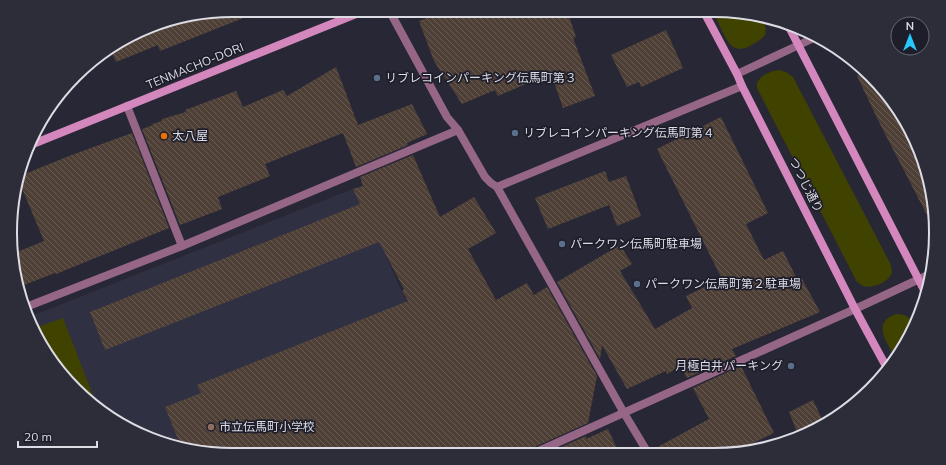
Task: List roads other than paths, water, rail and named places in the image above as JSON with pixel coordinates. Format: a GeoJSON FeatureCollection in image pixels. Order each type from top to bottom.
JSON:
{"type":"FeatureCollection","features":[{"type":"Feature","properties":{"kind":"main road","name":"TENMACHO-DORI"},"geometry":{"type":"LineString","coordinates":[[36,143],[349,17]]}},
{"type":"Feature","properties":{"kind":"main road","name":"つつじ通り"},"geometry":{"type":"LineString","coordinates":[[708,17],[855,309],[884,363]]}},
{"type":"Feature","properties":{"kind":"main road"},"geometry":{"type":"LineString","coordinates":[[791,31],[922,286]]}},
{"type":"Feature","properties":{"kind":"street"},"geometry":{"type":"LineString","coordinates":[[393,17],[447,117],[458,130],[485,177],[497,187],[645,448]]}},
{"type":"Feature","properties":{"kind":"street"},"geometry":{"type":"LineString","coordinates":[[737,74],[809,39]]}},
{"type":"Feature","properties":{"kind":"street"},"geometry":{"type":"LineString","coordinates":[[497,187],[742,86]]}},
{"type":"Feature","properties":{"kind":"street"},"geometry":{"type":"LineString","coordinates":[[127,106],[182,246]]}},
{"type":"Feature","properties":{"kind":"street"},"geometry":{"type":"LineString","coordinates":[[29,306],[182,246],[458,130]]}},
{"type":"Feature","properties":{"kind":"street"},"geometry":{"type":"LineString","coordinates":[[545,448],[925,276]]}},
{"type":"Feature","properties":{"kind":"place","name":"リブレコインパーキング伝馬町第３"},"geometry":{"type":"Point","coordinates":[377,78]}},
{"type":"Feature","properties":{"kind":"place","name":"リブレコインパーキング伝馬町第４"},"geometry":{"type":"Point","coordinates":[515,133]}},
{"type":"Feature","properties":{"kind":"place","name":"太八屋"},"geometry":{"type":"Point","coordinates":[164,136]}},
{"type":"Feature","properties":{"kind":"place","name":"パークワン伝馬町駐車場"},"geometry":{"type":"Point","coordinates":[562,244]}},
{"type":"Feature","properties":{"kind":"place","name":"パークワン伝馬町第２駐車場"},"geometry":{"type":"Point","coordinates":[637,284]}},
{"type":"Feature","properties":{"kind":"place","name":"月極白井パーキング"},"geometry":{"type":"Point","coordinates":[791,366]}},
{"type":"Feature","properties":{"kind":"place","name":"市立伝馬町小学校"},"geometry":{"type":"Point","coordinates":[211,427]}}]}
